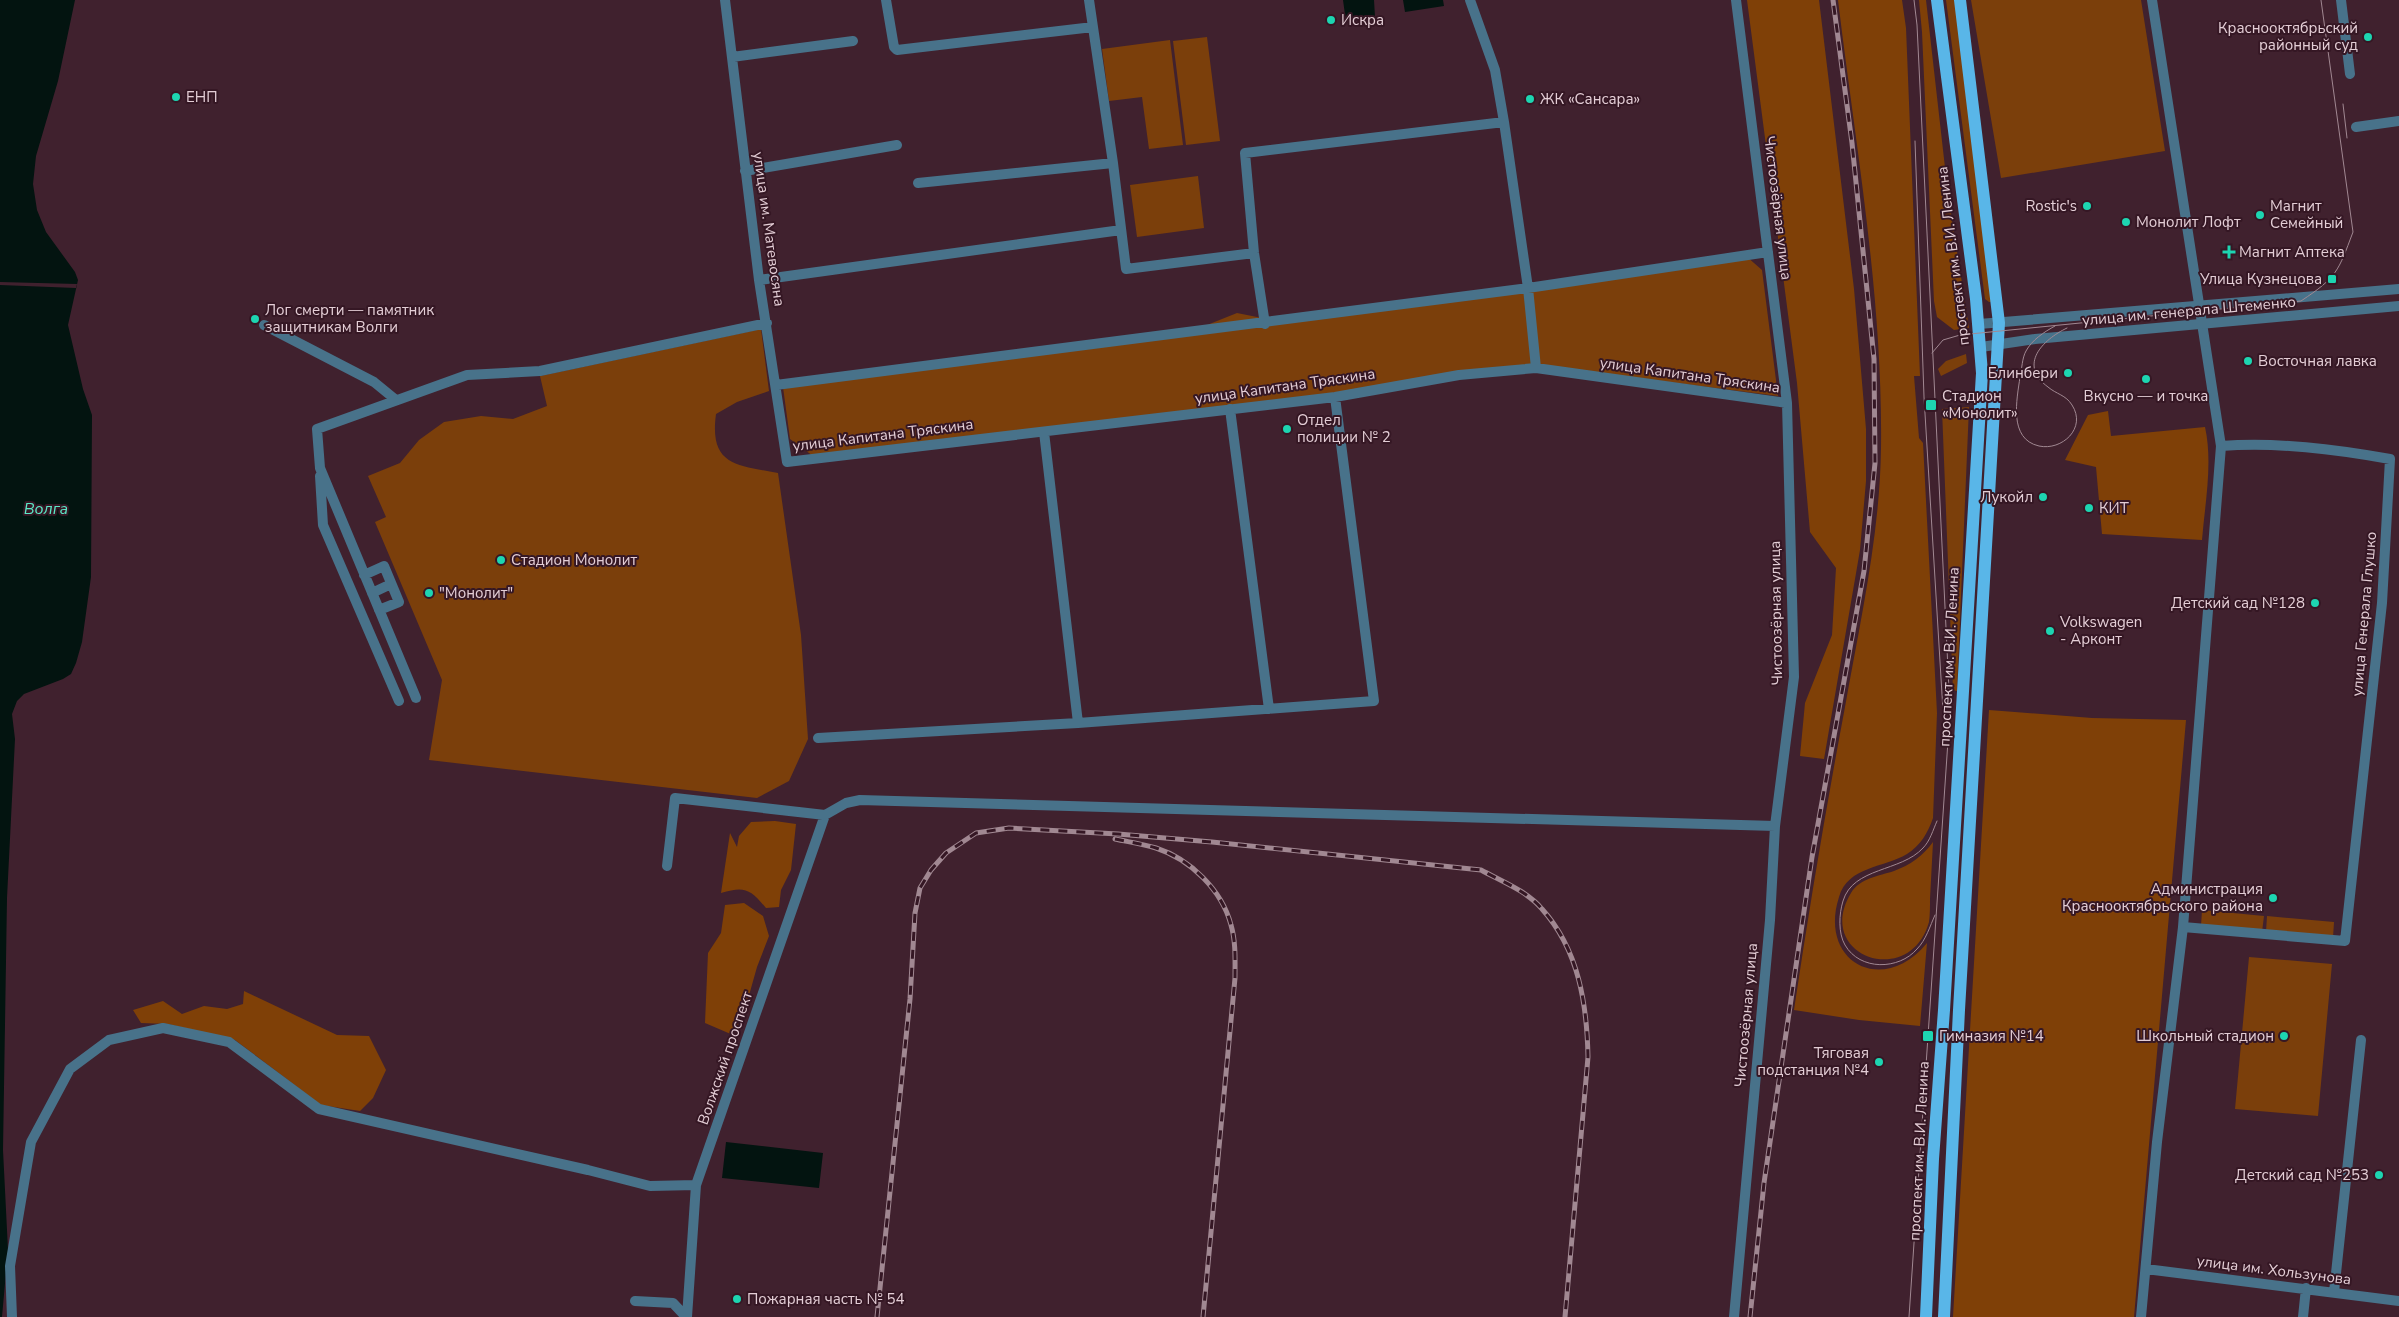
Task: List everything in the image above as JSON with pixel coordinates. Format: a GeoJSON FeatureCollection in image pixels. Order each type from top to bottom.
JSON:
{"type":"FeatureCollection","features":[{"type":"Feature","properties":{"kind":"main road","name":"проспект им. В.И. Ленина"},"geometry":{"type":"LineString","coordinates":[[1926,1317],[1933,1159],[1944,1010],[1982,374],[1979,324],[1937,0]]}},
{"type":"Feature","properties":{"kind":"main road","name":"проспект им. В.И. Ленина"},"geometry":{"type":"LineString","coordinates":[[1944,1317],[1959,1010],[1999,323],[1960,0]]}},
{"type":"Feature","properties":{"kind":"street","name":"улица им. Матевосяна"},"geometry":{"type":"LineString","coordinates":[[725,0],[758,280],[767,323],[787,462]]}},
{"type":"Feature","properties":{"kind":"street"},"geometry":{"type":"LineString","coordinates":[[886,0],[894,47],[898,50],[1093,27]]}},
{"type":"Feature","properties":{"kind":"street"},"geometry":{"type":"LineString","coordinates":[[1089,0],[1113,163],[1126,269],[1254,253]]}},
{"type":"Feature","properties":{"kind":"street"},"geometry":{"type":"LineString","coordinates":[[1470,0],[1494,70],[1504,122],[1528,288],[1536,368]]}},
{"type":"Feature","properties":{"kind":"street","name":"Чистоозёрная улица"},"geometry":{"type":"LineString","coordinates":[[1734,1317],[1770,920],[1775,826],[1794,677],[1786,403],[1736,0]]}},
{"type":"Feature","properties":{"kind":"street"},"geometry":{"type":"LineString","coordinates":[[2141,1317],[2157,1142],[2183,927],[2221,446],[2152,0]]}},
{"type":"Feature","properties":{"kind":"street"},"geometry":{"type":"LineString","coordinates":[[2341,0],[2350,74]]}},
{"type":"Feature","properties":{"kind":"street"},"geometry":{"type":"LineString","coordinates":[[732,57],[853,41]]}},
{"type":"Feature","properties":{"kind":"street"},"geometry":{"type":"LineString","coordinates":[[2356,127],[2399,121]]}},
{"type":"Feature","properties":{"kind":"street"},"geometry":{"type":"LineString","coordinates":[[1265,324],[1254,253],[1245,153],[1504,122]]}},
{"type":"Feature","properties":{"kind":"street"},"geometry":{"type":"LineString","coordinates":[[745,171],[897,144]]}},
{"type":"Feature","properties":{"kind":"street"},"geometry":{"type":"LineString","coordinates":[[918,183],[1113,163]]}},
{"type":"Feature","properties":{"kind":"street"},"geometry":{"type":"LineString","coordinates":[[758,280],[1121,230]]}},
{"type":"Feature","properties":{"kind":"street"},"geometry":{"type":"LineString","coordinates":[[776,384],[954,360],[1265,324],[1528,288],[1768,252]]}},
{"type":"Feature","properties":{"kind":"street","name":"улица им. генерала Штеменко"},"geometry":{"type":"LineString","coordinates":[[1979,324],[2399,289]]}},
{"type":"Feature","properties":{"kind":"street","name":"улица им. генерала Штеменко"},"geometry":{"type":"LineString","coordinates":[[1981,347],[2202,323],[2399,306]]}},
{"type":"Feature","properties":{"kind":"street"},"geometry":{"type":"LineString","coordinates":[[399,701],[323,525],[317,429],[467,375],[540,372],[767,323]]}},
{"type":"Feature","properties":{"kind":"street"},"geometry":{"type":"LineString","coordinates":[[264,325],[374,382],[396,400]]}},
{"type":"Feature","properties":{"kind":"street","name":"улица Капитана Тряскина"},"geometry":{"type":"LineString","coordinates":[[787,462],[1335,396],[1459,375],[1536,368],[1786,403]]}},
{"type":"Feature","properties":{"kind":"street"},"geometry":{"type":"LineString","coordinates":[[818,738],[1078,723],[1374,701],[1335,396]]}},
{"type":"Feature","properties":{"kind":"street"},"geometry":{"type":"LineString","coordinates":[[1230,409],[1269,709]]}},
{"type":"Feature","properties":{"kind":"street"},"geometry":{"type":"LineString","coordinates":[[1044,432],[1078,723]]}},
{"type":"Feature","properties":{"kind":"street","name":"улица Генерала Глушко"},"geometry":{"type":"LineString","coordinates":[[2183,927],[2345,940],[2382,603],[2390,459],[2338,450],[2255,444],[2221,446]]}},
{"type":"Feature","properties":{"kind":"street"},"geometry":{"type":"LineString","coordinates":[[320,468],[416,698]]}},
{"type":"Feature","properties":{"kind":"street"},"geometry":{"type":"LineString","coordinates":[[323,525],[340,517]]}},
{"type":"Feature","properties":{"kind":"street"},"geometry":{"type":"LineString","coordinates":[[364,575],[384,566],[399,602],[379,610]]}},
{"type":"Feature","properties":{"kind":"street"},"geometry":{"type":"LineString","coordinates":[[372,593],[391,584]]}},
{"type":"Feature","properties":{"kind":"street"},"geometry":{"type":"LineString","coordinates":[[667,866],[675,798],[825,815],[846,803],[860,800],[1775,826]]}},
{"type":"Feature","properties":{"kind":"street","name":"Волжский проспект"},"geometry":{"type":"LineString","coordinates":[[687,1317],[696,1185],[825,815]]}},
{"type":"Feature","properties":{"kind":"street"},"geometry":{"type":"LineString","coordinates":[[12,1317],[10,1266],[31,1142],[70,1069],[109,1040],[163,1028],[229,1042],[319,1109],[588,1170],[650,1186],[696,1185]]}},
{"type":"Feature","properties":{"kind":"street"},"geometry":{"type":"LineString","coordinates":[[2334,1292],[2361,1040]]}},
{"type":"Feature","properties":{"kind":"street","name":"улица им. Хользунова"},"geometry":{"type":"LineString","coordinates":[[2146,1269],[2399,1301]]}},
{"type":"Feature","properties":{"kind":"street"},"geometry":{"type":"LineString","coordinates":[[2303,1317],[2306,1288]]}},
{"type":"Feature","properties":{"kind":"street"},"geometry":{"type":"LineString","coordinates":[[635,1301],[673,1302],[687,1317]]}},
{"type":"Feature","properties":{"kind":"shaded area"},"geometry":{"type":"Polygon","coordinates":[[[1747,0],[1819,0],[1854,289],[1866,429],[1866,481],[1860,550],[1824,759],[1800,756],[1805,703],[1832,635],[1836,568],[1810,532],[1797,383],[1747,0]]]}},
{"type":"Feature","properties":{"kind":"shaded area"},"geometry":{"type":"Polygon","coordinates":[[[1838,0],[1902,0],[1906,28],[1920,376],[1914,376],[1919,438],[1923,443],[1937,713],[1933,818],[1929,829],[1912,851],[1898,859],[1858,873],[1850,879],[1839,897],[1835,920],[1838,939],[1846,954],[1859,965],[1874,969],[1892,968],[1910,959],[1927,943],[1920,1026],[1859,1020],[1794,1010],[1824,821],[1868,578],[1880,481],[1878,336],[1867,224],[1838,0]]]}},
{"type":"Feature","properties":{"kind":"shaded area"},"geometry":{"type":"Polygon","coordinates":[[[1919,0],[1926,0],[1948,194],[1969,328],[1954,330],[1937,317],[1934,301],[1919,0]]]}},
{"type":"Feature","properties":{"kind":"shaded area"},"geometry":{"type":"Polygon","coordinates":[[[1946,0],[1955,0],[1992,302],[1985,299],[1946,0]]]}},
{"type":"Feature","properties":{"kind":"shaded area"},"geometry":{"type":"Polygon","coordinates":[[[1971,0],[2141,0],[2165,151],[2001,178],[1971,0]]]}},
{"type":"Feature","properties":{"kind":"shaded area"},"geometry":{"type":"Polygon","coordinates":[[[1207,37],[1220,141],[1186,145],[1173,41],[1207,37]]]}},
{"type":"Feature","properties":{"kind":"shaded area"},"geometry":{"type":"Polygon","coordinates":[[[1170,40],[1183,145],[1149,149],[1142,97],[1109,101],[1102,49],[1170,40]]]}},
{"type":"Feature","properties":{"kind":"shaded area"},"geometry":{"type":"Polygon","coordinates":[[[1198,176],[1204,228],[1137,237],[1130,185],[1198,176]]]}},
{"type":"Feature","properties":{"kind":"shaded area"},"geometry":{"type":"Polygon","coordinates":[[[1746,256],[1762,270],[1778,396],[1536,365],[1335,394],[813,456],[790,439],[783,387],[1182,335],[1237,313],[1262,318],[1746,256]]]}},
{"type":"Feature","properties":{"kind":"shaded area"},"geometry":{"type":"Polygon","coordinates":[[[761,329],[769,391],[737,402],[716,414],[715,431],[717,444],[729,460],[750,468],[778,473],[801,635],[808,739],[789,781],[757,798],[429,760],[442,680],[375,522],[386,517],[368,476],[400,463],[419,440],[444,422],[481,416],[513,419],[547,406],[540,376],[761,329]]]}},
{"type":"Feature","properties":{"kind":"shaded area"},"geometry":{"type":"Polygon","coordinates":[[[1966,354],[1967,363],[1941,376],[1938,369],[1946,361],[1966,354]]]}},
{"type":"Feature","properties":{"kind":"shaded area"},"geometry":{"type":"Polygon","coordinates":[[[1969,407],[1957,691],[1953,690],[1942,409],[1969,407]]]}},
{"type":"Feature","properties":{"kind":"shaded area"},"geometry":{"type":"Polygon","coordinates":[[[2108,411],[2111,436],[2205,427],[2208,469],[2202,540],[2102,534],[2096,467],[2065,460],[2088,415],[2108,411]]]}},
{"type":"Feature","properties":{"kind":"shaded area"},"geometry":{"type":"Polygon","coordinates":[[[1989,710],[2092,718],[2186,720],[2134,1317],[1953,1317],[1989,710]]]}},
{"type":"Feature","properties":{"kind":"shaded area"},"geometry":{"type":"Polygon","coordinates":[[[775,821],[796,824],[791,870],[781,890],[779,907],[766,908],[751,893],[742,890],[721,893],[730,833],[737,847],[739,836],[751,822],[775,821]]]}},
{"type":"Feature","properties":{"kind":"shaded area"},"geometry":{"type":"Polygon","coordinates":[[[1933,842],[1929,922],[1919,943],[1903,955],[1886,959],[1869,957],[1854,948],[1844,934],[1843,915],[1851,893],[1859,884],[1865,881],[1911,863],[1925,852],[1933,842]]]}},
{"type":"Feature","properties":{"kind":"shaded area"},"geometry":{"type":"Polygon","coordinates":[[[744,903],[763,916],[769,936],[757,967],[746,1006],[733,1035],[705,1023],[708,953],[721,933],[725,905],[744,903]]]}},
{"type":"Feature","properties":{"kind":"shaded area"},"geometry":{"type":"Polygon","coordinates":[[[2202,910],[2264,916],[2262,932],[2201,926],[2202,910]]]}},
{"type":"Feature","properties":{"kind":"shaded area"},"geometry":{"type":"Polygon","coordinates":[[[2267,916],[2334,922],[2333,938],[2266,932],[2267,916]]]}},
{"type":"Feature","properties":{"kind":"shaded area","name":"Школьный стадион"},"geometry":{"type":"Polygon","coordinates":[[[2249,957],[2332,964],[2318,1116],[2235,1109],[2249,957]]]}},
{"type":"Feature","properties":{"kind":"shaded area"},"geometry":{"type":"Polygon","coordinates":[[[244,991],[337,1035],[369,1036],[386,1070],[373,1098],[360,1111],[321,1105],[235,1040],[168,1024],[141,1023],[133,1010],[163,1001],[182,1014],[204,1006],[227,1009],[243,1004],[244,991]]]}},
{"type":"Feature","properties":{"kind":"water","name":"Волга"},"geometry":{"type":"Polygon","coordinates":[[[0,0],[75,0],[58,81],[36,156],[33,184],[37,210],[46,232],[75,272],[78,280],[68,325],[83,389],[92,415],[91,577],[82,642],[71,674],[24,694],[17,701],[12,714],[15,739],[7,898],[3,1150],[8,1250],[2,1317],[0,1317],[0,0]]]}},
{"type":"Feature","properties":{"kind":"water","name":"Искра"},"geometry":{"type":"Polygon","coordinates":[[[1343,0],[1374,0],[1375,17],[1346,22],[1343,0]]]}},
{"type":"Feature","properties":{"kind":"water","name":"Искра"},"geometry":{"type":"Polygon","coordinates":[[[1403,0],[1443,0],[1444,6],[1405,12],[1403,0]]]}},
{"type":"Feature","properties":{"kind":"water"},"geometry":{"type":"Polygon","coordinates":[[[726,1142],[823,1153],[819,1188],[722,1178],[726,1142]]]}},
{"type":"Feature","properties":{"kind":"pier"},"geometry":{"type":"Polygon","coordinates":[[[0,282],[77,284],[76,288],[0,285],[0,282]]]}},
{"type":"Feature","properties":{"kind":"tram line"},"geometry":{"type":"LineString","coordinates":[[1909,1317],[1950,711],[1917,25],[1914,0]]}},
{"type":"Feature","properties":{"kind":"tram line"},"geometry":{"type":"LineString","coordinates":[[1932,353],[1943,340],[1960,335],[2301,301],[2322,286],[2335,272],[2344,256],[2353,232],[2321,0]]}},
{"type":"Feature","properties":{"kind":"tram line"},"geometry":{"type":"LineString","coordinates":[[2343,104],[2347,138]]}},
{"type":"Feature","properties":{"kind":"tram line"},"geometry":{"type":"LineString","coordinates":[[1915,141],[1924,397],[1943,711]]}},
{"type":"Feature","properties":{"kind":"tram line"},"geometry":{"type":"LineString","coordinates":[[2055,326],[2032,343],[2026,351],[2019,386],[2017,407],[2019,427],[2029,442],[2039,446],[2048,447],[2064,441],[2070,436],[2076,422],[2076,414],[2070,402],[2039,379],[2034,362],[2042,346],[2049,339],[2067,328]]}},
{"type":"Feature","properties":{"kind":"tram line"},"geometry":{"type":"LineString","coordinates":[[1935,915],[1917,949],[1909,956],[1890,964],[1880,965],[1860,960],[1845,945],[1841,935],[1841,912],[1848,890],[1867,876],[1914,856],[1928,842],[1937,821]]}},
{"type":"Feature","properties":{"kind":"railway"},"geometry":{"type":"LineString","coordinates":[[1750,1317],[1764,1183],[1812,857],[1864,571],[1875,463],[1874,359],[1852,143],[1833,0]]}},
{"type":"Feature","properties":{"kind":"railway"},"geometry":{"type":"LineString","coordinates":[[877,1317],[910,999],[915,913],[920,888],[931,870],[946,853],[976,833],[1009,828],[1118,834],[1212,842],[1481,870],[1513,887],[1536,903],[1555,925],[1573,960],[1586,1018],[1588,1057],[1565,1317]]}},
{"type":"Feature","properties":{"kind":"railway"},"geometry":{"type":"LineString","coordinates":[[1115,839],[1156,848],[1169,853],[1192,868],[1212,888],[1220,900],[1227,912],[1233,931],[1235,978],[1203,1317]]}},
{"type":"Feature","properties":{"kind":"place","name":"Искра"},"geometry":{"type":"Point","coordinates":[1331,20]}},
{"type":"Feature","properties":{"kind":"place","name":"Краснооктябрьский районный суд"},"geometry":{"type":"Point","coordinates":[2368,37]}},
{"type":"Feature","properties":{"kind":"place","name":"ЕНП"},"geometry":{"type":"Point","coordinates":[176,97]}},
{"type":"Feature","properties":{"kind":"place","name":"ЖК «Сансара»"},"geometry":{"type":"Point","coordinates":[1530,99]}},
{"type":"Feature","properties":{"kind":"place","name":"Rostic's"},"geometry":{"type":"Point","coordinates":[2087,206]}},
{"type":"Feature","properties":{"kind":"place","name":"Магнит Семейный"},"geometry":{"type":"Point","coordinates":[2260,215]}},
{"type":"Feature","properties":{"kind":"place","name":"Монолит Лофт"},"geometry":{"type":"Point","coordinates":[2126,222]}},
{"type":"Feature","properties":{"kind":"place","name":"Магнит Аптека"},"geometry":{"type":"Point","coordinates":[2229,252]}},
{"type":"Feature","properties":{"kind":"place","name":"Улица Кузнецова"},"geometry":{"type":"Point","coordinates":[2332,279]}},
{"type":"Feature","properties":{"kind":"place","name":"Лог смерти — памятник защитникам Волги"},"geometry":{"type":"Point","coordinates":[255,319]}},
{"type":"Feature","properties":{"kind":"place","name":"Восточная лавка"},"geometry":{"type":"Point","coordinates":[2248,361]}},
{"type":"Feature","properties":{"kind":"place","name":"Блинбери"},"geometry":{"type":"Point","coordinates":[2068,373]}},
{"type":"Feature","properties":{"kind":"place","name":"Вкусно — и точка"},"geometry":{"type":"Point","coordinates":[2146,379]}},
{"type":"Feature","properties":{"kind":"place","name":"Стадион «Монолит»"},"geometry":{"type":"Point","coordinates":[1931,405]}},
{"type":"Feature","properties":{"kind":"place","name":"Отдел полиции № 2"},"geometry":{"type":"Point","coordinates":[1287,429]}},
{"type":"Feature","properties":{"kind":"place","name":"Лукойл"},"geometry":{"type":"Point","coordinates":[2043,497]}},
{"type":"Feature","properties":{"kind":"place","name":"КИТ"},"geometry":{"type":"Point","coordinates":[2089,508]}},
{"type":"Feature","properties":{"kind":"place","name":"Стадион Монолит"},"geometry":{"type":"Point","coordinates":[501,560]}},
{"type":"Feature","properties":{"kind":"place","name":"\"Монолит\""},"geometry":{"type":"Point","coordinates":[429,593]}},
{"type":"Feature","properties":{"kind":"place","name":"Детский сад №128"},"geometry":{"type":"Point","coordinates":[2315,603]}},
{"type":"Feature","properties":{"kind":"place","name":"Volkswagen - Арконт"},"geometry":{"type":"Point","coordinates":[2050,631]}},
{"type":"Feature","properties":{"kind":"place","name":"Администрация Краснооктябрьского района"},"geometry":{"type":"Point","coordinates":[2273,898]}},
{"type":"Feature","properties":{"kind":"place","name":"Гимназия №14"},"geometry":{"type":"Point","coordinates":[1928,1036]}},
{"type":"Feature","properties":{"kind":"place","name":"Школьный стадион"},"geometry":{"type":"Point","coordinates":[2284,1036]}},
{"type":"Feature","properties":{"kind":"place","name":"Тяговая подстанция №4"},"geometry":{"type":"Point","coordinates":[1879,1062]}},
{"type":"Feature","properties":{"kind":"place","name":"Детский сад №253"},"geometry":{"type":"Point","coordinates":[2379,1175]}},
{"type":"Feature","properties":{"kind":"place","name":"Пожарная часть № 54"},"geometry":{"type":"Point","coordinates":[737,1299]}}]}
